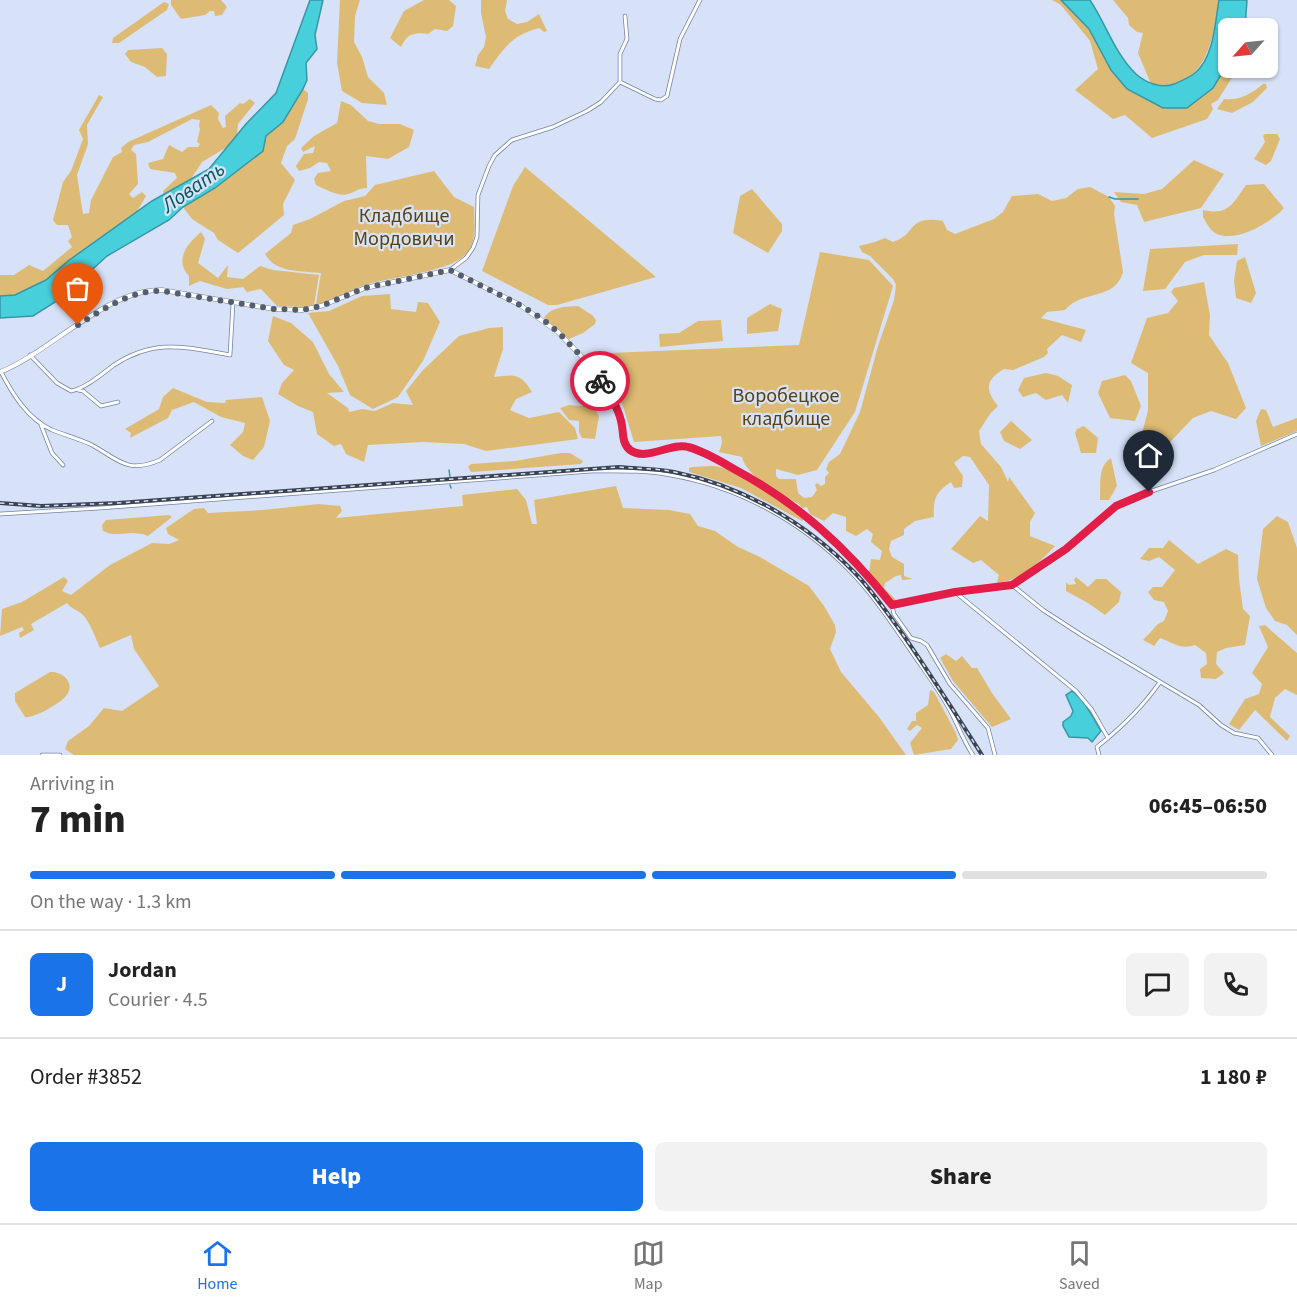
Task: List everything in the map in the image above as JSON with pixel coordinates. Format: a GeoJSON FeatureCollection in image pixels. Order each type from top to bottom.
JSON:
{"type":"FeatureCollection","features":[{"type":"Feature","properties":{"kind":"street"},"geometry":{"type":"LineString","coordinates":[[620,82],[655,99],[662,100],[667,96],[680,39],[700,0]]}},
{"type":"Feature","properties":{"kind":"street"},"geometry":{"type":"LineString","coordinates":[[212,421],[160,460],[136,465],[116,461],[92,445],[41,424],[20,405],[0,372],[116,302],[149,290],[274,309],[302,310],[321,306],[365,288],[450,270],[466,258],[473,248],[477,237],[478,195],[495,155],[512,140],[553,127],[587,111],[601,102],[620,82],[620,54],[627,39],[624,16]]}},
{"type":"Feature","properties":{"kind":"street"},"geometry":{"type":"LineString","coordinates":[[450,270],[520,305],[558,332],[582,357],[607,390],[621,419],[625,445],[632,452],[640,454],[687,446],[762,484],[798,509],[836,541],[866,572],[892,605],[894,614],[911,638],[921,640],[927,645],[950,684],[988,728],[995,755]]}},
{"type":"Feature","properties":{"kind":"street"},"geometry":{"type":"LineString","coordinates":[[76,390],[134,354],[164,345],[230,354],[233,303]]}},
{"type":"Feature","properties":{"kind":"street"},"geometry":{"type":"LineString","coordinates":[[30,355],[57,383],[65,388],[83,391],[101,406],[118,402]]}},
{"type":"Feature","properties":{"kind":"street"},"geometry":{"type":"LineString","coordinates":[[41,424],[52,453],[63,465]]}},
{"type":"Feature","properties":{"kind":"street"},"geometry":{"type":"LineString","coordinates":[[892,605],[955,592],[1012,585],[1066,549],[1116,506],[1134,497],[1214,470],[1297,434]]}},
{"type":"Feature","properties":{"kind":"street"},"geometry":{"type":"LineString","coordinates":[[0,514],[592,471],[669,474],[745,498],[777,514],[812,537],[851,571],[873,597],[920,665],[952,714],[958,730],[973,755]]}},
{"type":"Feature","properties":{"kind":"street"},"geometry":{"type":"LineString","coordinates":[[1012,585],[1059,620],[1199,705],[1234,734],[1258,738],[1272,755]]}},
{"type":"Feature","properties":{"kind":"street"},"geometry":{"type":"LineString","coordinates":[[955,592],[1076,691],[1092,710],[1108,738]]}},
{"type":"Feature","properties":{"kind":"street"},"geometry":{"type":"LineString","coordinates":[[1099,755],[1097,747],[1115,734],[1147,701],[1160,682]]}},
{"type":"Feature","properties":{"kind":"street"},"geometry":{"type":"LineString","coordinates":[[42,755],[60,755]]}},
{"type":"Feature","properties":{"kind":"green space"},"geometry":{"type":"Polygon","coordinates":[[[171,0],[221,0],[227,7],[222,15],[215,16],[214,11],[210,11],[205,15],[181,19],[171,5],[171,0]]]}},
{"type":"Feature","properties":{"kind":"green space"},"geometry":{"type":"Polygon","coordinates":[[[340,0],[360,0],[355,16],[354,42],[362,57],[368,77],[384,93],[387,105],[362,103],[342,91],[337,63],[340,0]]]}},
{"type":"Feature","properties":{"kind":"green space"},"geometry":{"type":"Polygon","coordinates":[[[424,0],[449,0],[456,6],[453,26],[447,31],[435,29],[428,34],[412,35],[401,47],[390,38],[404,11],[424,0]]]}},
{"type":"Feature","properties":{"kind":"green space"},"geometry":{"type":"Polygon","coordinates":[[[481,0],[507,0],[505,11],[508,19],[517,24],[527,22],[539,14],[547,31],[544,32],[539,28],[522,34],[504,49],[489,69],[475,66],[486,37],[481,0]]]}},
{"type":"Feature","properties":{"kind":"green space"},"geometry":{"type":"Polygon","coordinates":[[[1052,0],[1061,0],[1065,3],[1089,29],[1111,70],[1127,89],[1213,88],[1219,78],[1232,78],[1218,100],[1211,104],[1213,109],[1207,119],[1152,138],[1125,115],[1113,119],[1075,90],[1098,69],[1090,41],[1061,5],[1052,0]]]}},
{"type":"Feature","properties":{"kind":"green space"},"geometry":{"type":"Polygon","coordinates":[[[1113,0],[1219,0],[1209,47],[1195,72],[1184,80],[1169,85],[1151,84],[1138,53],[1143,33],[1137,32],[1129,25],[1128,18],[1113,0]]]}},
{"type":"Feature","properties":{"kind":"green space"},"geometry":{"type":"Polygon","coordinates":[[[164,2],[169,4],[167,10],[119,43],[112,43],[113,38],[164,2]]]}},
{"type":"Feature","properties":{"kind":"green space"},"geometry":{"type":"Polygon","coordinates":[[[162,48],[167,54],[166,76],[157,77],[145,67],[131,62],[125,54],[128,50],[162,48]]]}},
{"type":"Feature","properties":{"kind":"green space"},"geometry":{"type":"Polygon","coordinates":[[[1266,84],[1267,88],[1253,102],[1232,113],[1217,109],[1224,99],[1245,96],[1266,84]]]}},
{"type":"Feature","properties":{"kind":"green space"},"geometry":{"type":"Polygon","coordinates":[[[303,89],[308,93],[308,99],[295,139],[287,146],[281,163],[295,180],[283,204],[284,215],[238,253],[218,240],[214,233],[192,219],[183,207],[215,188],[263,151],[266,136],[283,122],[303,89]]]}},
{"type":"Feature","properties":{"kind":"green space"},"geometry":{"type":"Polygon","coordinates":[[[99,95],[103,97],[87,125],[88,144],[77,175],[83,214],[89,213],[91,200],[113,157],[122,152],[121,148],[128,142],[211,105],[219,113],[218,119],[223,128],[226,127],[225,116],[240,103],[243,104],[250,99],[255,103],[238,124],[237,135],[227,147],[202,162],[191,179],[164,195],[163,191],[177,178],[175,173],[150,169],[148,163],[163,159],[169,145],[182,152],[188,147],[198,147],[200,120],[192,119],[148,142],[134,145],[131,150],[136,154],[138,184],[129,194],[133,198],[142,192],[146,196],[136,213],[68,261],[46,280],[15,295],[0,296],[0,275],[14,275],[29,265],[43,271],[72,247],[68,241],[72,237],[68,225],[57,225],[53,220],[63,182],[71,171],[83,139],[79,130],[99,95]]]}},
{"type":"Feature","properties":{"kind":"green space"},"geometry":{"type":"Polygon","coordinates":[[[341,101],[351,105],[368,121],[379,124],[400,124],[414,130],[409,147],[388,159],[366,156],[367,188],[344,195],[316,185],[314,179],[318,173],[331,171],[327,163],[319,162],[299,171],[296,166],[304,154],[313,153],[315,146],[303,152],[301,148],[314,136],[337,123],[341,101]]]}},
{"type":"Feature","properties":{"kind":"green space"},"geometry":{"type":"Polygon","coordinates":[[[1277,134],[1280,139],[1271,161],[1266,165],[1254,159],[1265,142],[1263,136],[1277,134]]]}},
{"type":"Feature","properties":{"kind":"green space"},"geometry":{"type":"Polygon","coordinates":[[[1194,160],[1224,174],[1201,208],[1144,222],[1137,205],[1121,202],[1114,192],[1144,194],[1162,189],[1194,160]]]}},
{"type":"Feature","properties":{"kind":"green space"},"geometry":{"type":"Polygon","coordinates":[[[525,167],[656,277],[557,305],[548,305],[482,271],[513,186],[525,167]]]}},
{"type":"Feature","properties":{"kind":"green space","name":"Кладбище Мордовичи"},"geometry":{"type":"Polygon","coordinates":[[[434,171],[454,197],[474,207],[474,239],[469,250],[457,261],[433,270],[368,284],[330,301],[316,304],[321,273],[282,268],[275,265],[265,254],[291,233],[293,225],[310,219],[344,201],[365,196],[375,185],[434,171]]]}},
{"type":"Feature","properties":{"kind":"green space"},"geometry":{"type":"Polygon","coordinates":[[[1264,184],[1284,208],[1278,214],[1242,234],[1223,236],[1211,230],[1203,217],[1203,210],[1225,209],[1234,202],[1246,185],[1264,184]]]}},
{"type":"Feature","properties":{"kind":"green space","name":"Воробецкое кладбище"},"geometry":{"type":"Polygon","coordinates":[[[1090,187],[1109,197],[1115,206],[1114,214],[1123,272],[1119,281],[1106,291],[1081,299],[1065,310],[1047,312],[1041,318],[1086,330],[1081,342],[1062,335],[1047,349],[1048,353],[1044,357],[1013,370],[1004,369],[993,377],[989,390],[998,406],[979,431],[981,444],[1001,467],[1008,482],[1009,477],[1035,513],[1030,522],[1030,536],[1055,546],[1022,575],[997,583],[999,575],[981,560],[973,563],[951,549],[980,516],[988,521],[989,485],[970,457],[963,456],[954,463],[963,476],[962,487],[954,488],[951,482],[941,489],[935,501],[934,517],[915,521],[904,529],[904,535],[891,541],[889,549],[892,557],[904,564],[904,576],[913,579],[902,580],[901,575],[885,583],[884,588],[898,602],[893,603],[869,573],[871,559],[880,560],[882,551],[871,542],[873,534],[867,529],[856,536],[846,531],[846,517],[833,513],[824,521],[810,514],[807,507],[802,508],[757,478],[742,457],[719,452],[722,443],[721,436],[634,442],[622,403],[612,382],[610,353],[799,345],[820,252],[869,260],[893,286],[855,412],[817,470],[798,475],[776,469],[776,476],[779,479],[796,479],[798,493],[804,498],[812,497],[817,490],[815,485],[817,483],[821,486],[825,484],[825,477],[829,473],[826,469],[829,462],[840,454],[860,412],[878,346],[894,300],[896,285],[893,279],[870,256],[862,252],[859,246],[885,238],[893,242],[901,239],[918,223],[931,220],[943,221],[947,230],[955,234],[994,219],[1003,212],[1012,196],[1038,194],[1052,201],[1066,198],[1078,189],[1090,187]]]}},
{"type":"Feature","properties":{"kind":"green space"},"geometry":{"type":"Polygon","coordinates":[[[752,189],[782,224],[782,231],[768,253],[733,233],[740,196],[752,189]]]}},
{"type":"Feature","properties":{"kind":"green space"},"geometry":{"type":"Polygon","coordinates":[[[201,232],[205,239],[198,263],[218,278],[228,265],[227,277],[243,279],[260,266],[273,270],[319,275],[314,305],[277,306],[261,289],[247,292],[243,287],[227,289],[200,281],[189,286],[189,276],[183,264],[184,252],[201,232]]]}},
{"type":"Feature","properties":{"kind":"green space"},"geometry":{"type":"Polygon","coordinates":[[[1238,244],[1237,255],[1204,255],[1185,262],[1165,289],[1143,291],[1150,249],[1238,244]]]}},
{"type":"Feature","properties":{"kind":"green space"},"geometry":{"type":"Polygon","coordinates":[[[1245,257],[1256,293],[1251,303],[1236,298],[1234,280],[1237,261],[1245,257]]]}},
{"type":"Feature","properties":{"kind":"green space"},"geometry":{"type":"Polygon","coordinates":[[[1204,282],[1210,315],[1209,335],[1228,363],[1246,408],[1236,419],[1211,411],[1193,418],[1155,458],[1136,458],[1148,410],[1148,373],[1131,363],[1147,318],[1168,313],[1178,301],[1171,292],[1174,288],[1204,282]]]}},
{"type":"Feature","properties":{"kind":"green space"},"geometry":{"type":"Polygon","coordinates":[[[390,294],[391,309],[416,312],[418,302],[428,303],[440,322],[423,361],[398,397],[373,409],[350,395],[338,366],[308,313],[329,311],[362,296],[390,294]]]}},
{"type":"Feature","properties":{"kind":"green space"},"geometry":{"type":"Polygon","coordinates":[[[770,304],[782,309],[778,331],[747,334],[747,318],[770,304]]]}},
{"type":"Feature","properties":{"kind":"green space"},"geometry":{"type":"Polygon","coordinates":[[[578,306],[592,315],[596,320],[595,324],[569,339],[544,318],[555,309],[578,306]]]}},
{"type":"Feature","properties":{"kind":"green space"},"geometry":{"type":"Polygon","coordinates":[[[273,316],[291,323],[313,342],[329,374],[344,392],[327,393],[348,408],[349,412],[362,409],[375,411],[393,403],[413,405],[406,391],[423,370],[459,336],[489,328],[503,327],[503,349],[494,377],[516,376],[524,381],[532,392],[516,399],[510,410],[529,418],[559,412],[575,428],[578,439],[486,451],[464,444],[423,442],[368,445],[364,462],[346,454],[341,444],[334,446],[317,434],[313,412],[278,394],[282,383],[294,370],[284,365],[268,341],[273,316]]]}},
{"type":"Feature","properties":{"kind":"green space"},"geometry":{"type":"Polygon","coordinates":[[[721,320],[723,341],[660,347],[659,334],[679,333],[698,321],[721,320]]]}},
{"type":"Feature","properties":{"kind":"green space"},"geometry":{"type":"Polygon","coordinates":[[[1046,373],[1058,376],[1072,385],[1068,403],[1062,395],[1046,400],[1036,393],[1023,397],[1018,390],[1024,378],[1046,373]]]}},
{"type":"Feature","properties":{"kind":"green space"},"geometry":{"type":"Polygon","coordinates":[[[1125,375],[1131,381],[1141,406],[1135,421],[1110,418],[1098,393],[1102,381],[1125,375]]]}},
{"type":"Feature","properties":{"kind":"green space"},"geometry":{"type":"Polygon","coordinates":[[[173,388],[207,402],[225,403],[226,400],[262,397],[270,421],[264,447],[253,460],[243,456],[230,445],[243,432],[245,423],[221,417],[194,402],[172,410],[168,418],[130,438],[131,433],[125,429],[159,409],[163,397],[173,388]]]}},
{"type":"Feature","properties":{"kind":"green space"},"geometry":{"type":"Polygon","coordinates":[[[569,405],[594,407],[599,416],[595,439],[582,438],[579,432],[579,421],[569,420],[560,408],[569,405]]]}},
{"type":"Feature","properties":{"kind":"green space"},"geometry":{"type":"Polygon","coordinates":[[[1261,409],[1266,410],[1273,427],[1297,418],[1297,431],[1261,446],[1256,421],[1261,409]]]}},
{"type":"Feature","properties":{"kind":"green space"},"geometry":{"type":"Polygon","coordinates":[[[1011,421],[1032,440],[1020,449],[1004,441],[1000,432],[1011,421]]]}},
{"type":"Feature","properties":{"kind":"green space"},"geometry":{"type":"Polygon","coordinates":[[[1084,426],[1098,438],[1096,453],[1081,453],[1075,433],[1077,429],[1084,426]]]}},
{"type":"Feature","properties":{"kind":"green space"},"geometry":{"type":"Polygon","coordinates":[[[570,453],[583,461],[581,464],[471,472],[468,467],[471,464],[515,461],[570,453]]]}},
{"type":"Feature","properties":{"kind":"green space"},"geometry":{"type":"Polygon","coordinates":[[[1111,458],[1117,486],[1109,500],[1100,500],[1102,471],[1111,458]]]}},
{"type":"Feature","properties":{"kind":"green space"},"geometry":{"type":"Polygon","coordinates":[[[717,466],[741,476],[804,519],[802,521],[741,488],[689,472],[689,468],[717,466]]]}},
{"type":"Feature","properties":{"kind":"green space"},"geometry":{"type":"Polygon","coordinates":[[[616,486],[623,508],[669,510],[690,514],[698,526],[715,531],[738,547],[809,586],[835,625],[836,632],[830,649],[841,672],[879,717],[906,755],[74,755],[65,749],[68,741],[89,726],[104,708],[122,711],[159,686],[134,649],[131,635],[100,648],[86,619],[67,603],[31,624],[34,630],[20,638],[19,633],[24,630],[22,627],[0,636],[2,609],[22,602],[64,577],[68,581],[62,591],[71,595],[110,565],[152,543],[169,544],[179,540],[168,534],[166,528],[194,509],[204,508],[208,513],[319,504],[340,506],[342,511],[336,518],[463,506],[462,495],[517,489],[526,500],[532,524],[537,524],[534,500],[616,486]]]}},
{"type":"Feature","properties":{"kind":"green space"},"geometry":{"type":"Polygon","coordinates":[[[169,515],[172,517],[148,536],[103,531],[102,525],[106,520],[169,515]]]}},
{"type":"Feature","properties":{"kind":"green space"},"geometry":{"type":"Polygon","coordinates":[[[1277,516],[1288,522],[1297,548],[1297,635],[1287,625],[1275,621],[1266,608],[1257,579],[1263,529],[1277,516]]]}},
{"type":"Feature","properties":{"kind":"green space"},"geometry":{"type":"Polygon","coordinates":[[[1169,540],[1198,564],[1226,549],[1238,555],[1243,609],[1250,616],[1245,645],[1217,652],[1216,664],[1224,673],[1216,679],[1201,678],[1200,669],[1207,664],[1206,653],[1195,645],[1181,646],[1160,638],[1154,646],[1143,640],[1158,624],[1164,621],[1168,611],[1164,602],[1154,600],[1148,592],[1153,587],[1162,587],[1175,570],[1159,557],[1149,561],[1140,559],[1149,548],[1163,548],[1169,540]]]}},
{"type":"Feature","properties":{"kind":"green space"},"geometry":{"type":"Polygon","coordinates":[[[1076,577],[1088,587],[1096,579],[1106,579],[1121,592],[1119,602],[1105,615],[1066,591],[1066,582],[1069,585],[1076,584],[1074,580],[1076,577]]]}},
{"type":"Feature","properties":{"kind":"green space"},"geometry":{"type":"Polygon","coordinates":[[[1265,625],[1297,653],[1297,695],[1285,689],[1275,698],[1270,717],[1290,736],[1287,741],[1255,710],[1239,730],[1229,724],[1245,699],[1259,694],[1262,684],[1252,673],[1268,647],[1259,626],[1265,625]]]}},
{"type":"Feature","properties":{"kind":"green space"},"geometry":{"type":"Polygon","coordinates":[[[946,654],[956,661],[962,656],[972,668],[977,668],[1011,719],[992,727],[953,681],[940,658],[946,654]]]}},
{"type":"Feature","properties":{"kind":"green space"},"geometry":{"type":"Polygon","coordinates":[[[50,672],[55,672],[67,679],[69,691],[53,706],[34,716],[25,717],[15,701],[15,693],[50,672]]]}},
{"type":"Feature","properties":{"kind":"green space"},"geometry":{"type":"Polygon","coordinates":[[[930,690],[934,692],[958,740],[951,749],[914,755],[910,743],[922,728],[917,725],[910,731],[907,729],[912,721],[916,721],[916,713],[928,705],[930,690]]]}},
{"type":"Feature","properties":{"kind":"water","name":"Ловать"},"geometry":{"type":"Polygon","coordinates":[[[310,0],[323,0],[315,35],[317,49],[306,63],[307,80],[303,89],[283,122],[266,136],[263,151],[215,188],[183,207],[169,220],[107,256],[60,299],[33,316],[0,318],[0,296],[15,295],[46,280],[68,261],[152,201],[209,169],[246,124],[276,93],[310,0]]]}},
{"type":"Feature","properties":{"kind":"water"},"geometry":{"type":"Polygon","coordinates":[[[1061,0],[1090,0],[1116,48],[1136,74],[1154,84],[1169,85],[1193,75],[1206,58],[1213,39],[1219,0],[1247,0],[1246,18],[1218,18],[1219,78],[1213,88],[1187,108],[1163,108],[1127,89],[1111,70],[1089,29],[1061,0]]]}},
{"type":"Feature","properties":{"kind":"water"},"geometry":{"type":"Polygon","coordinates":[[[1072,691],[1084,704],[1101,731],[1092,742],[1088,738],[1069,737],[1063,726],[1063,722],[1071,716],[1073,711],[1066,695],[1072,691]]]}},
{"type":"Feature","properties":{"kind":"waterway"},"geometry":{"type":"LineString","coordinates":[[1109,197],[1138,199]]}},
{"type":"Feature","properties":{"kind":"waterway"},"geometry":{"type":"LineString","coordinates":[[449,470],[450,477]]}},
{"type":"Feature","properties":{"kind":"railway"},"geometry":{"type":"LineString","coordinates":[[0,503],[41,506],[118,503],[619,467],[653,469],[700,478],[748,497],[794,522],[815,537],[854,572],[899,629],[982,755]]}},
{"type":"Feature","properties":{"kind":"way so far"},"geometry":{"type":"LineString","coordinates":[[78,325],[116,302],[149,290],[274,309],[302,310],[347,297],[365,288],[450,270],[541,318],[582,357],[600,381]]}},
{"type":"Feature","properties":{"kind":"route"},"geometry":{"type":"LineString","coordinates":[[600,381],[621,419],[625,445],[632,452],[640,454],[687,446],[762,484],[798,509],[836,541],[866,572],[892,605],[955,592],[1012,585],[1066,549],[1104,514],[1134,497],[1149,492]]}}]}
